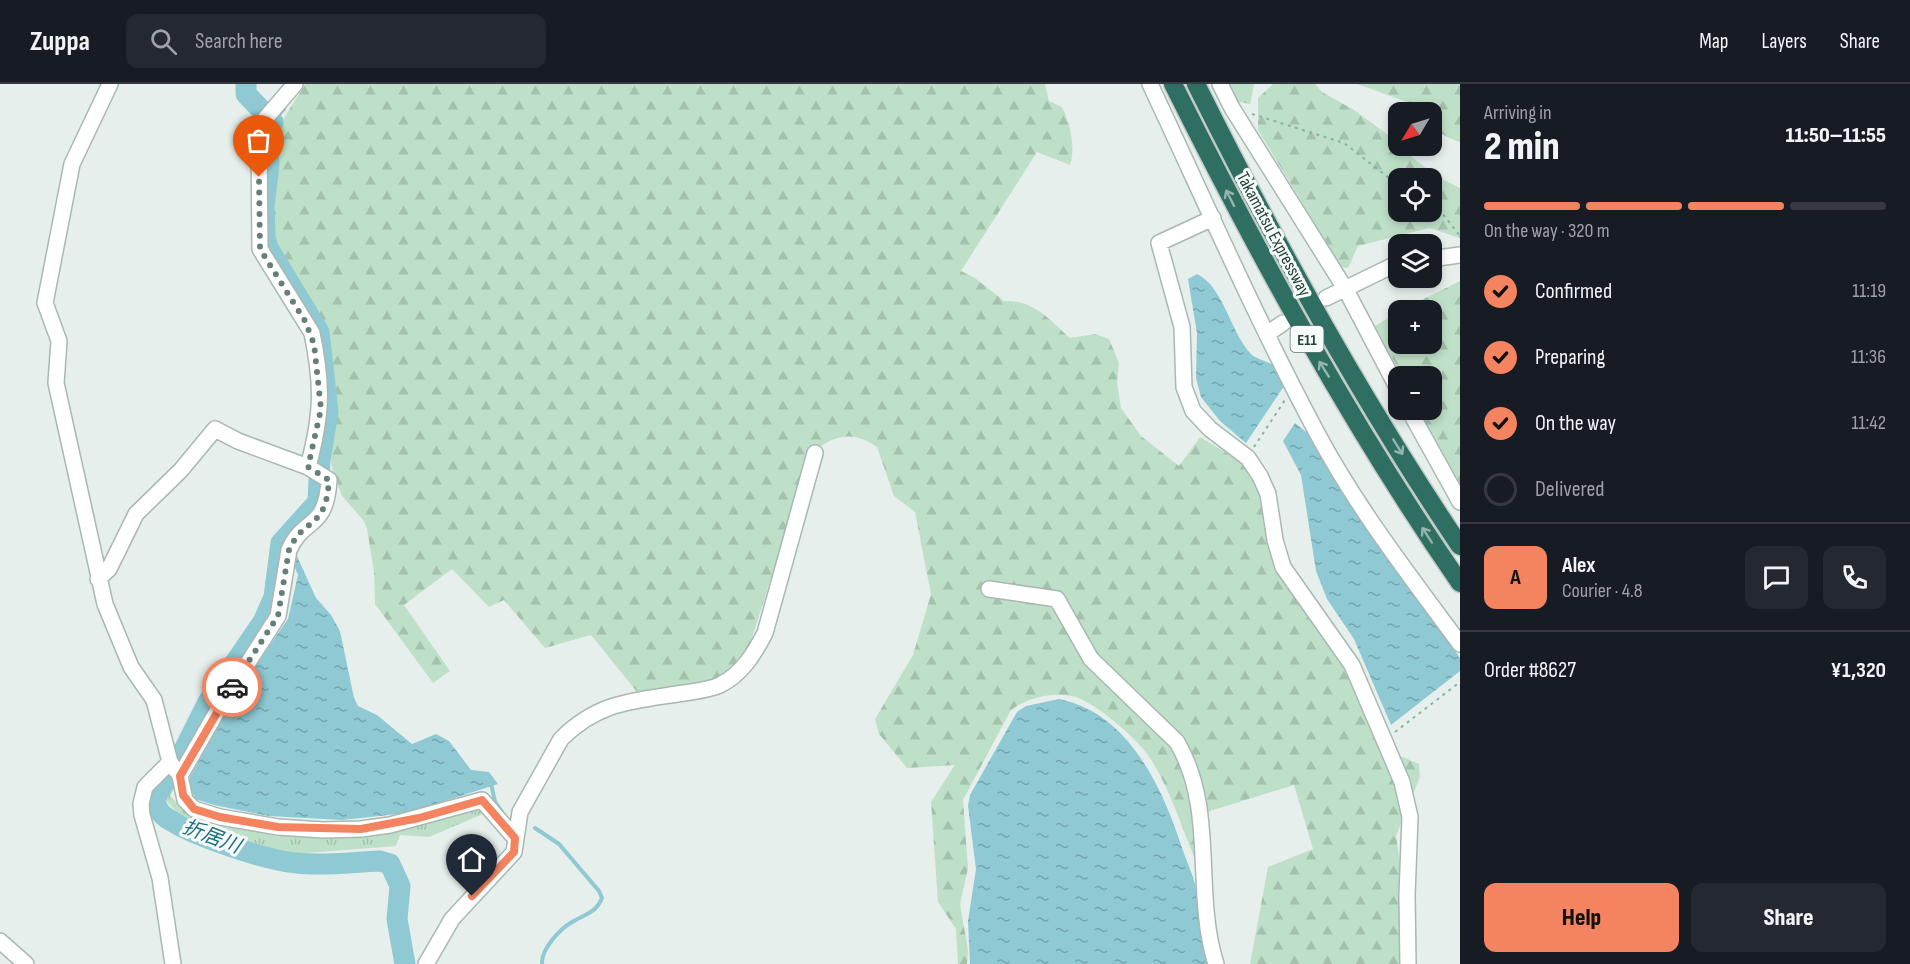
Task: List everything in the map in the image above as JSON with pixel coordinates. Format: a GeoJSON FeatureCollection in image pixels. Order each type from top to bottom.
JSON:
{"type":"FeatureCollection","features":[{"type":"Feature","properties":{"kind":"highway","name":"Takamatsu Expressway"},"geometry":{"type":"LineString","coordinates":[[1173,84],[1245,228],[1312,350],[1426,535],[1460,583]]}},
{"type":"Feature","properties":{"kind":"highway","name":"Takamatsu Expressway"},"geometry":{"type":"LineString","coordinates":[[1196,84],[1263,219],[1333,341],[1460,546]]}},
{"type":"Feature","properties":{"kind":"street"},"geometry":{"type":"LineString","coordinates":[[110,84],[72,164],[45,297],[58,341],[56,383],[98,579],[105,604],[131,667],[154,700],[183,795],[189,805],[220,817],[278,827],[361,829],[419,818],[482,800],[515,838]]}},
{"type":"Feature","properties":{"kind":"street"},"geometry":{"type":"LineString","coordinates":[[1150,84],[1213,218],[1236,273],[1317,434],[1361,507],[1460,644]]}},
{"type":"Feature","properties":{"kind":"street"},"geometry":{"type":"LineString","coordinates":[[1220,84],[1232,108],[1346,290],[1388,370]]}},
{"type":"Feature","properties":{"kind":"street"},"geometry":{"type":"LineString","coordinates":[[293,86],[267,117],[259,137],[260,249],[312,333],[321,409],[316,472]]}},
{"type":"Feature","properties":{"kind":"street"},"geometry":{"type":"LineString","coordinates":[[1213,218],[1159,243],[1182,327],[1184,387],[1193,411],[1210,429],[1248,458],[1268,494],[1275,540],[1283,567],[1352,665],[1402,782],[1410,817],[1407,895],[1408,964]]}},
{"type":"Feature","properties":{"kind":"street"},"geometry":{"type":"LineString","coordinates":[[1442,257],[1460,255]]}},
{"type":"Feature","properties":{"kind":"street"},"geometry":{"type":"LineString","coordinates":[[1326,298],[1388,268]]}},
{"type":"Feature","properties":{"kind":"street"},"geometry":{"type":"LineString","coordinates":[[1267,334],[1283,323]]}},
{"type":"Feature","properties":{"kind":"street"},"geometry":{"type":"LineString","coordinates":[[1415,420],[1460,502]]}},
{"type":"Feature","properties":{"kind":"street"},"geometry":{"type":"LineString","coordinates":[[98,579],[109,569],[136,514],[181,470],[215,429],[238,441],[316,472],[329,480],[326,508],[321,516],[293,541],[289,550],[278,616],[219,708],[175,768],[145,787],[141,804],[142,815],[160,878],[173,964]]}},
{"type":"Feature","properties":{"kind":"street"},"geometry":{"type":"LineString","coordinates":[[426,964],[452,919],[514,852],[520,812],[561,739],[593,712],[614,704],[712,688],[732,677],[754,655],[765,633],[815,453]]}},
{"type":"Feature","properties":{"kind":"street"},"geometry":{"type":"LineString","coordinates":[[989,589],[1057,599],[1091,659],[1178,742],[1186,757],[1202,825],[1206,932],[1216,964]]}},
{"type":"Feature","properties":{"kind":"street"},"geometry":{"type":"LineString","coordinates":[[0,941],[26,964]]}},
{"type":"Feature","properties":{"kind":"path"},"geometry":{"type":"LineString","coordinates":[[1232,108],[1344,143],[1388,177]]}},
{"type":"Feature","properties":{"kind":"path"},"geometry":{"type":"LineString","coordinates":[[1442,213],[1460,236]]}},
{"type":"Feature","properties":{"kind":"path"},"geometry":{"type":"LineString","coordinates":[[1248,458],[1258,438],[1283,401],[1297,393]]}},
{"type":"Feature","properties":{"kind":"path"},"geometry":{"type":"LineString","coordinates":[[1384,741],[1460,682]]}},
{"type":"Feature","properties":{"kind":"green space"},"geometry":{"type":"Polygon","coordinates":[[[305,84],[1045,84],[1049,101],[1062,107],[1067,121],[1072,143],[1070,165],[1037,152],[961,271],[975,278],[1004,301],[1033,307],[1070,338],[1095,334],[1109,339],[1119,363],[1117,382],[1121,408],[1141,436],[1179,466],[1200,437],[1243,463],[1254,480],[1262,502],[1273,562],[1288,588],[1330,639],[1385,757],[1403,757],[1419,764],[1420,777],[1396,836],[1405,896],[1406,964],[1250,964],[1268,867],[1313,849],[1294,785],[1197,815],[1199,869],[1176,811],[1148,755],[1124,730],[1091,705],[1072,696],[1056,695],[1032,699],[1011,710],[963,800],[968,868],[960,904],[968,950],[967,964],[958,964],[956,929],[938,902],[931,802],[955,765],[907,768],[879,734],[875,719],[913,655],[931,594],[915,512],[894,496],[877,447],[859,438],[834,439],[811,454],[746,656],[714,681],[696,687],[637,692],[591,635],[545,648],[504,600],[489,607],[452,569],[404,605],[450,671],[433,683],[375,604],[374,572],[367,529],[364,521],[342,496],[333,472],[327,440],[332,409],[321,329],[272,249],[266,208],[272,160],[270,141],[305,84]]]}},
{"type":"Feature","properties":{"kind":"green space"},"geometry":{"type":"Polygon","coordinates":[[[1227,84],[1254,84],[1250,104],[1235,101],[1227,84]]]}},
{"type":"Feature","properties":{"kind":"green space"},"geometry":{"type":"Polygon","coordinates":[[[1273,84],[1315,84],[1322,92],[1354,110],[1388,135],[1388,156],[1411,156],[1426,168],[1388,168],[1388,222],[1442,222],[1442,179],[1460,188],[1460,238],[1429,228],[1405,234],[1388,234],[1388,238],[1358,246],[1348,268],[1341,267],[1258,130],[1258,98],[1273,84]]]}},
{"type":"Feature","properties":{"kind":"green space"},"geometry":{"type":"Polygon","coordinates":[[[1357,84],[1460,84],[1460,142],[1442,134],[1442,102],[1407,102],[1357,84]]]}},
{"type":"Feature","properties":{"kind":"green space"},"geometry":{"type":"Polygon","coordinates":[[[1460,281],[1460,484],[1425,420],[1442,420],[1442,366],[1397,366],[1390,354],[1442,354],[1442,300],[1421,300],[1460,281]]]}},
{"type":"Feature","properties":{"kind":"green space"},"geometry":{"type":"Polygon","coordinates":[[[1388,318],[1388,350],[1375,326],[1388,318]]]}},
{"type":"Feature","properties":{"kind":"green space"},"geometry":{"type":"Polygon","coordinates":[[[168,787],[175,787],[170,796],[188,814],[201,820],[292,837],[363,835],[409,827],[478,808],[483,814],[429,837],[400,835],[396,846],[294,854],[270,850],[184,820],[162,796],[168,787]]]}},
{"type":"Feature","properties":{"kind":"water"},"geometry":{"type":"Polygon","coordinates":[[[1197,274],[1214,289],[1251,354],[1272,364],[1276,361],[1286,383],[1246,443],[1220,421],[1201,397],[1196,378],[1197,333],[1188,279],[1197,274]]]}},
{"type":"Feature","properties":{"kind":"water"},"geometry":{"type":"Polygon","coordinates":[[[1295,423],[1311,436],[1357,511],[1460,658],[1460,671],[1391,725],[1354,639],[1327,599],[1316,571],[1301,475],[1283,441],[1295,423]]]}},
{"type":"Feature","properties":{"kind":"water"},"geometry":{"type":"Polygon","coordinates":[[[296,554],[316,598],[331,615],[340,631],[354,698],[358,706],[377,715],[412,744],[436,734],[449,741],[471,770],[489,772],[498,784],[407,813],[342,820],[269,816],[195,799],[190,786],[190,777],[236,694],[288,619],[298,575],[292,561],[296,554]]]}},
{"type":"Feature","properties":{"kind":"water"},"geometry":{"type":"Polygon","coordinates":[[[1059,699],[1084,707],[1105,720],[1123,736],[1153,778],[1174,825],[1194,881],[1210,964],[970,964],[968,921],[976,869],[968,806],[970,795],[1017,712],[1026,706],[1059,699]]]}},
{"type":"Feature","properties":{"kind":"waterway","name":"折居川"},"geometry":{"type":"LineString","coordinates":[[246,84],[246,94],[273,122],[267,137],[269,165],[264,206],[265,237],[268,248],[319,332],[328,412],[320,460],[318,502],[281,543],[274,597],[263,622],[208,702],[184,750],[155,798],[158,808],[167,818],[213,840],[250,853],[307,864],[380,861],[390,864],[400,886],[397,919],[405,964]]}},
{"type":"Feature","properties":{"kind":"waterway"},"geometry":{"type":"LineString","coordinates":[[273,122],[284,109]]}},
{"type":"Feature","properties":{"kind":"waterway"},"geometry":{"type":"LineString","coordinates":[[491,783],[495,802],[502,812]]}},
{"type":"Feature","properties":{"kind":"waterway"},"geometry":{"type":"LineString","coordinates":[[535,828],[559,844],[599,891],[602,898],[593,910],[557,934],[548,946],[542,964]]}},
{"type":"Feature","properties":{"kind":"way so far"},"geometry":{"type":"LineString","coordinates":[[232,687],[278,616],[289,550],[293,541],[321,516],[328,499],[329,480],[308,467],[319,428],[321,409],[312,333],[260,249],[259,177]]}},
{"type":"Feature","properties":{"kind":"route"},"geometry":{"type":"LineString","coordinates":[[232,687],[180,776],[183,795],[189,805],[194,809],[220,817],[278,827],[323,830],[361,829],[390,825],[482,800],[515,838],[514,852],[472,896]]}}]}
